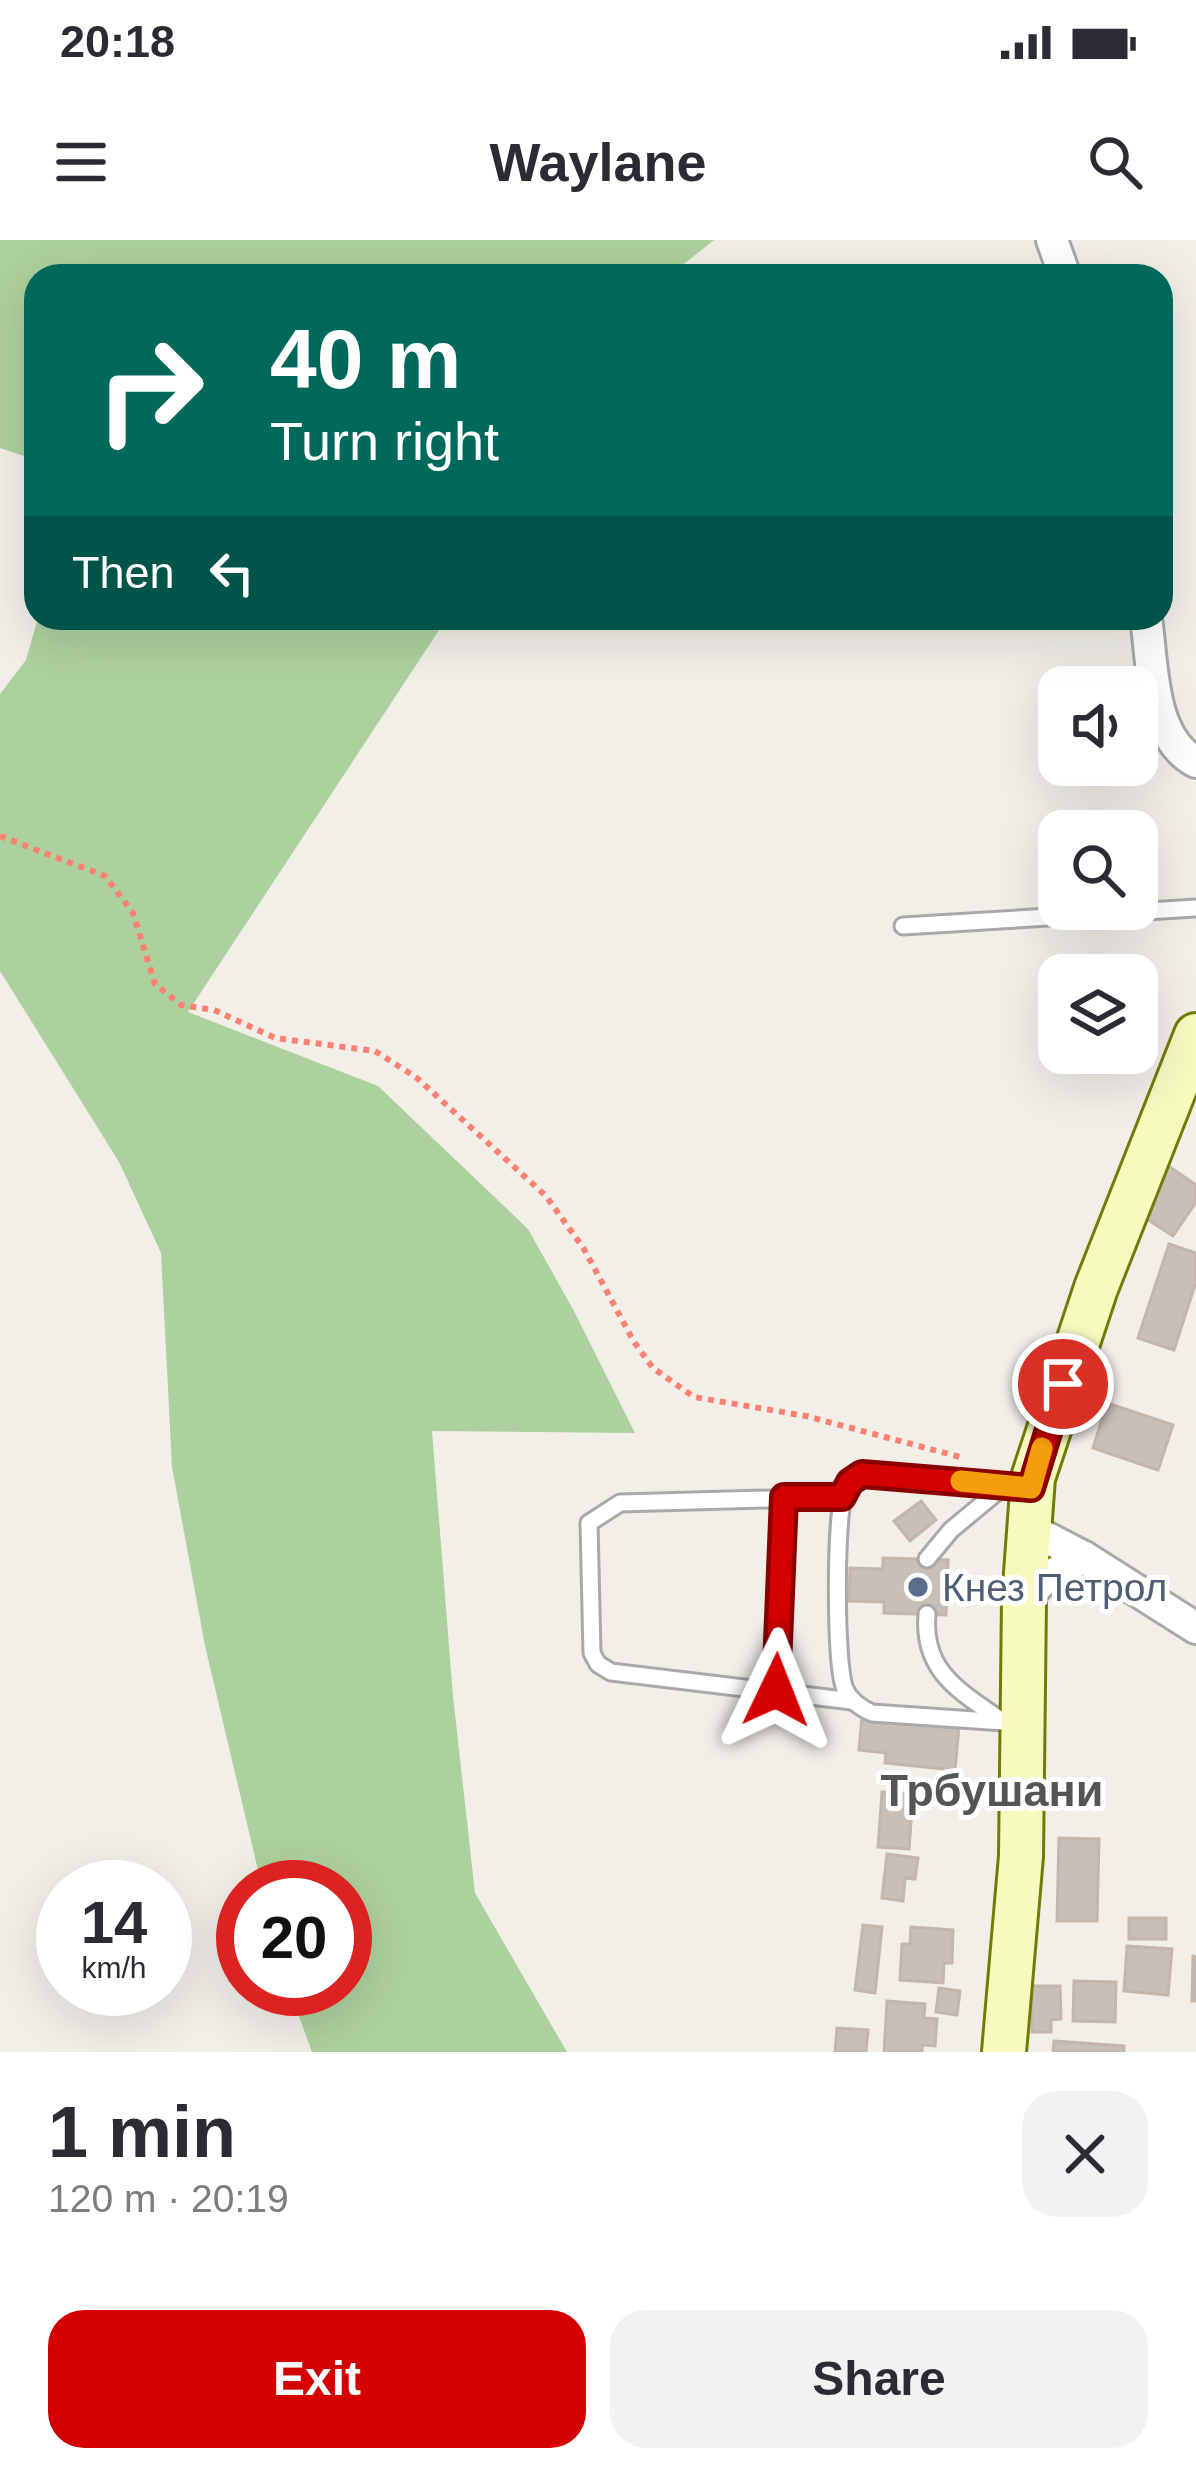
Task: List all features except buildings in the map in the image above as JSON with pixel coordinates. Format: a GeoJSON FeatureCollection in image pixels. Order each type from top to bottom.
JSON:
{"type":"FeatureCollection","features":[{"type":"Feature","properties":{"kind":"main road"},"geometry":{"type":"LineString","coordinates":[[1004,2052],[1021,1856],[1013,1723],[1024,1600],[1021,1501],[1096,1288],[1196,1035]]}},
{"type":"Feature","properties":{"kind":"street"},"geometry":{"type":"LineString","coordinates":[[1148,630],[1165,729],[1177,751],[1196,762]]}},
{"type":"Feature","properties":{"kind":"street"},"geometry":{"type":"LineString","coordinates":[[1021,1501],[1084,1557],[1196,1628]]}},
{"type":"Feature","properties":{"kind":"street"},"geometry":{"type":"LineString","coordinates":[[1024,1600],[1044,1579],[1084,1557]]}},
{"type":"Feature","properties":{"kind":"lane"},"geometry":{"type":"LineString","coordinates":[[903,926],[1196,908]]}},
{"type":"Feature","properties":{"kind":"lane"},"geometry":{"type":"LineString","coordinates":[[852,1701],[840,1671],[839,1526],[842,1497],[850,1482],[862,1474],[1021,1501]]}},
{"type":"Feature","properties":{"kind":"lane"},"geometry":{"type":"LineString","coordinates":[[776,1690],[784,1497]]}},
{"type":"Feature","properties":{"kind":"lane"},"geometry":{"type":"LineString","coordinates":[[842,1497],[620,1503],[589,1523],[592,1653],[598,1664],[611,1672],[852,1701],[872,1712],[1013,1723]]}},
{"type":"Feature","properties":{"kind":"lane"},"geometry":{"type":"LineString","coordinates":[[927,1559],[951,1530],[1021,1501]]}},
{"type":"Feature","properties":{"kind":"lane"},"geometry":{"type":"LineString","coordinates":[[927,1614],[925,1635],[931,1658],[950,1683],[1013,1723]]}},
{"type":"Feature","properties":{"kind":"path"},"geometry":{"type":"LineString","coordinates":[[0,836],[105,877],[134,913],[155,984],[181,1005],[214,1010],[275,1038],[374,1051],[417,1078],[547,1196],[584,1249],[634,1342],[653,1368],[679,1389],[694,1397],[806,1416],[973,1461]]}},
{"type":"Feature","properties":{"kind":"green space"},"geometry":{"type":"Polygon","coordinates":[[[0,240],[714,240],[684,264],[24,264],[24,456],[0,448],[0,240]]]}},
{"type":"Feature","properties":{"kind":"green space"},"geometry":{"type":"Polygon","coordinates":[[[35,630],[439,630],[188,1012],[378,1086],[528,1229],[635,1433],[432,1431],[453,1696],[475,1893],[567,2052],[312,2052],[299,2016],[372,2016],[372,1860],[256,1860],[205,1646],[172,1467],[161,1253],[119,1162],[0,971],[0,694],[26,660],[35,630]]]}},
{"type":"Feature","properties":{"kind":"slow traffic"},"geometry":{"type":"LineString","coordinates":[[961,1481],[1031,1488],[1042,1448]]}},
{"type":"Feature","properties":{"kind":"place","name":"Кнез Петрол"},"geometry":{"type":"Point","coordinates":[918,1587]}},
{"type":"Feature","properties":{"kind":"district","name":"Трбушани"},"geometry":{"type":"Point","coordinates":[992,1790]}},
{"type":"Feature","properties":{"kind":"route"},"geometry":{"type":"LineString","coordinates":[[776,1690],[784,1497],[842,1497],[850,1482],[862,1474],[1031,1488],[1063,1384]]}}]}
